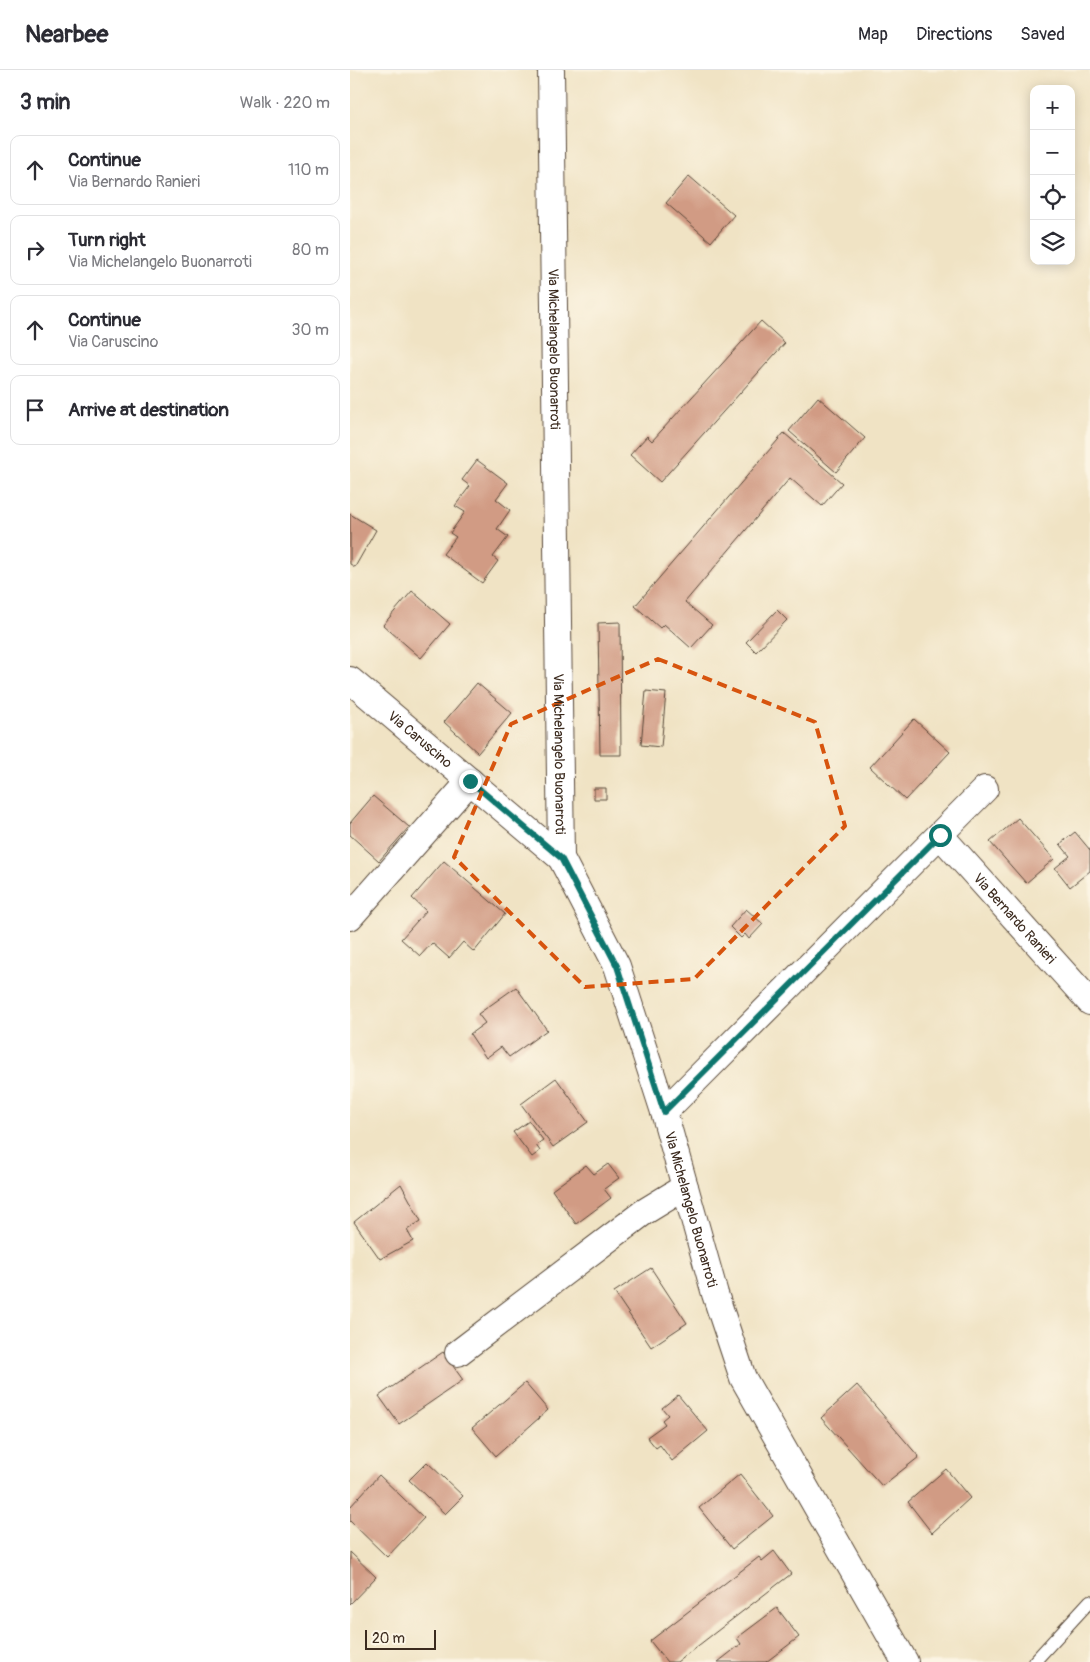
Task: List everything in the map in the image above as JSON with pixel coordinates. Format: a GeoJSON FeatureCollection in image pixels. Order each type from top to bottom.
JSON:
{"type":"FeatureCollection","features":[{"type":"Feature","properties":{"kind":"street","name":"Via Michelangelo Buonarroti"},"geometry":{"type":"LineString","coordinates":[[551,70],[561,858],[617,966],[664,1112],[715,1294],[743,1378],[905,1662]]}},
{"type":"Feature","properties":{"kind":"street","name":"Via Caruscino"},"geometry":{"type":"LineString","coordinates":[[350,680],[561,858]]}},
{"type":"Feature","properties":{"kind":"street"},"geometry":{"type":"LineString","coordinates":[[350,917],[470,781]]}},
{"type":"Feature","properties":{"kind":"street"},"geometry":{"type":"LineString","coordinates":[[664,1112],[985,789]]}},
{"type":"Feature","properties":{"kind":"street","name":"Via Bernardo Ranieri"},"geometry":{"type":"LineString","coordinates":[[940,835],[1090,1002]]}},
{"type":"Feature","properties":{"kind":"street"},"geometry":{"type":"LineString","coordinates":[[458,1353],[644,1212],[685,1187]]}},
{"type":"Feature","properties":{"kind":"lane"},"geometry":{"type":"LineString","coordinates":[[1034,1662],[1090,1601]]}},
{"type":"Feature","properties":{"kind":"highlighted area"},"geometry":{"type":"Polygon","coordinates":[[[658,659],[815,722],[845,826],[694,979],[585,987],[454,857],[511,724],[658,659]]]}},
{"type":"Feature","properties":{"kind":"building"},"geometry":{"type":"Polygon","coordinates":[[[689,176],[734,215],[711,242],[666,203],[689,176]]]}},
{"type":"Feature","properties":{"kind":"building"},"geometry":{"type":"Polygon","coordinates":[[[761,321],[785,343],[660,482],[630,455],[647,436],[652,441],[761,321]]]}},
{"type":"Feature","properties":{"kind":"building"},"geometry":{"type":"Polygon","coordinates":[[[818,397],[865,438],[836,472],[789,431],[818,397]]]}},
{"type":"Feature","properties":{"kind":"building"},"geometry":{"type":"Polygon","coordinates":[[[784,433],[842,483],[822,506],[790,478],[685,602],[712,625],[691,648],[664,624],[660,628],[635,606],[784,433]]]}},
{"type":"Feature","properties":{"kind":"building"},"geometry":{"type":"Polygon","coordinates":[[[477,460],[508,483],[496,499],[510,510],[497,529],[508,537],[493,557],[498,561],[482,583],[443,554],[456,537],[450,533],[465,512],[455,506],[470,486],[462,480],[477,460]]]}},
{"type":"Feature","properties":{"kind":"building"},"geometry":{"type":"Polygon","coordinates":[[[350,514],[376,530],[355,567],[350,564],[350,514]]]}},
{"type":"Feature","properties":{"kind":"building"},"geometry":{"type":"Polygon","coordinates":[[[412,591],[450,624],[421,658],[383,625],[412,591]]]}},
{"type":"Feature","properties":{"kind":"building"},"geometry":{"type":"Polygon","coordinates":[[[777,610],[787,620],[756,652],[746,642],[777,610]]]}},
{"type":"Feature","properties":{"kind":"building"},"geometry":{"type":"Polygon","coordinates":[[[620,622],[621,755],[600,755],[598,623],[620,622]]]}},
{"type":"Feature","properties":{"kind":"building"},"geometry":{"type":"Polygon","coordinates":[[[477,683],[512,713],[478,753],[444,722],[477,683]]]}},
{"type":"Feature","properties":{"kind":"building"},"geometry":{"type":"Polygon","coordinates":[[[646,691],[666,693],[661,747],[641,745],[646,691]]]}},
{"type":"Feature","properties":{"kind":"building"},"geometry":{"type":"Polygon","coordinates":[[[914,719],[950,752],[905,800],[870,767],[914,719]]]}},
{"type":"Feature","properties":{"kind":"building"},"geometry":{"type":"Polygon","coordinates":[[[594,788],[606,788],[606,799],[594,799],[594,788]]]}},
{"type":"Feature","properties":{"kind":"building"},"geometry":{"type":"Polygon","coordinates":[[[373,796],[409,827],[379,861],[350,835],[350,823],[373,796]]]}},
{"type":"Feature","properties":{"kind":"building"},"geometry":{"type":"Polygon","coordinates":[[[1018,818],[1054,859],[1026,883],[990,842],[1018,818]]]}},
{"type":"Feature","properties":{"kind":"building"},"geometry":{"type":"Polygon","coordinates":[[[1075,832],[1090,850],[1090,871],[1070,887],[1055,868],[1070,856],[1060,844],[1075,832]]]}},
{"type":"Feature","properties":{"kind":"building"},"geometry":{"type":"Polygon","coordinates":[[[444,861],[505,914],[474,952],[463,942],[449,958],[432,943],[420,956],[401,939],[426,911],[412,898],[444,861]]]}},
{"type":"Feature","properties":{"kind":"building"},"geometry":{"type":"Polygon","coordinates":[[[746,909],[763,924],[749,939],[745,934],[741,938],[730,927],[746,909]]]}},
{"type":"Feature","properties":{"kind":"building"},"geometry":{"type":"Polygon","coordinates":[[[516,987],[547,1030],[509,1057],[501,1047],[486,1058],[470,1034],[485,1023],[478,1014],[516,987]]]}},
{"type":"Feature","properties":{"kind":"building"},"geometry":{"type":"Polygon","coordinates":[[[556,1078],[588,1122],[553,1147],[521,1104],[556,1078]]]}},
{"type":"Feature","properties":{"kind":"building"},"geometry":{"type":"Polygon","coordinates":[[[529,1121],[543,1140],[536,1145],[540,1151],[532,1157],[513,1132],[529,1121]]]}},
{"type":"Feature","properties":{"kind":"building"},"geometry":{"type":"Polygon","coordinates":[[[608,1164],[619,1178],[604,1189],[611,1198],[576,1224],[552,1190],[586,1165],[594,1174],[608,1164]]]}},
{"type":"Feature","properties":{"kind":"building"},"geometry":{"type":"Polygon","coordinates":[[[401,1184],[421,1221],[407,1230],[413,1241],[380,1259],[354,1222],[401,1184]]]}},
{"type":"Feature","properties":{"kind":"building"},"geometry":{"type":"Polygon","coordinates":[[[651,1268],[687,1323],[651,1347],[614,1292],[651,1268]]]}},
{"type":"Feature","properties":{"kind":"building"},"geometry":{"type":"Polygon","coordinates":[[[443,1352],[463,1380],[399,1424],[379,1396],[443,1352]]]}},
{"type":"Feature","properties":{"kind":"building"},"geometry":{"type":"Polygon","coordinates":[[[525,1383],[548,1410],[496,1456],[472,1428],[525,1383]]]}},
{"type":"Feature","properties":{"kind":"building"},"geometry":{"type":"Polygon","coordinates":[[[857,1385],[919,1457],[882,1486],[821,1418],[857,1385]]]}},
{"type":"Feature","properties":{"kind":"building"},"geometry":{"type":"Polygon","coordinates":[[[678,1395],[708,1431],[672,1461],[660,1445],[656,1448],[647,1437],[665,1424],[662,1420],[668,1415],[662,1408],[678,1395]]]}},
{"type":"Feature","properties":{"kind":"building"},"geometry":{"type":"Polygon","coordinates":[[[427,1462],[463,1496],[445,1514],[409,1480],[427,1462]]]}},
{"type":"Feature","properties":{"kind":"building"},"geometry":{"type":"Polygon","coordinates":[[[946,1469],[970,1498],[932,1533],[908,1502],[946,1469]]]}},
{"type":"Feature","properties":{"kind":"building"},"geometry":{"type":"Polygon","coordinates":[[[740,1474],[773,1516],[732,1549],[699,1508],[740,1474]]]}},
{"type":"Feature","properties":{"kind":"building"},"geometry":{"type":"Polygon","coordinates":[[[379,1475],[424,1518],[387,1557],[350,1521],[350,1507],[379,1475]]]}},
{"type":"Feature","properties":{"kind":"building"},"geometry":{"type":"Polygon","coordinates":[[[774,1551],[791,1574],[677,1662],[667,1662],[650,1641],[759,1557],[762,1561],[774,1551]]]}},
{"type":"Feature","properties":{"kind":"building"},"geometry":{"type":"Polygon","coordinates":[[[350,1552],[376,1577],[350,1604],[350,1552]]]}},
{"type":"Feature","properties":{"kind":"building"},"geometry":{"type":"Polygon","coordinates":[[[777,1608],[799,1637],[766,1662],[718,1662],[741,1644],[737,1638],[777,1608]]]}},
{"type":"Feature","properties":{"kind":"route"},"geometry":{"type":"LineString","coordinates":[[470,781],[561,858],[617,966],[664,1112],[940,835]]}}]}
